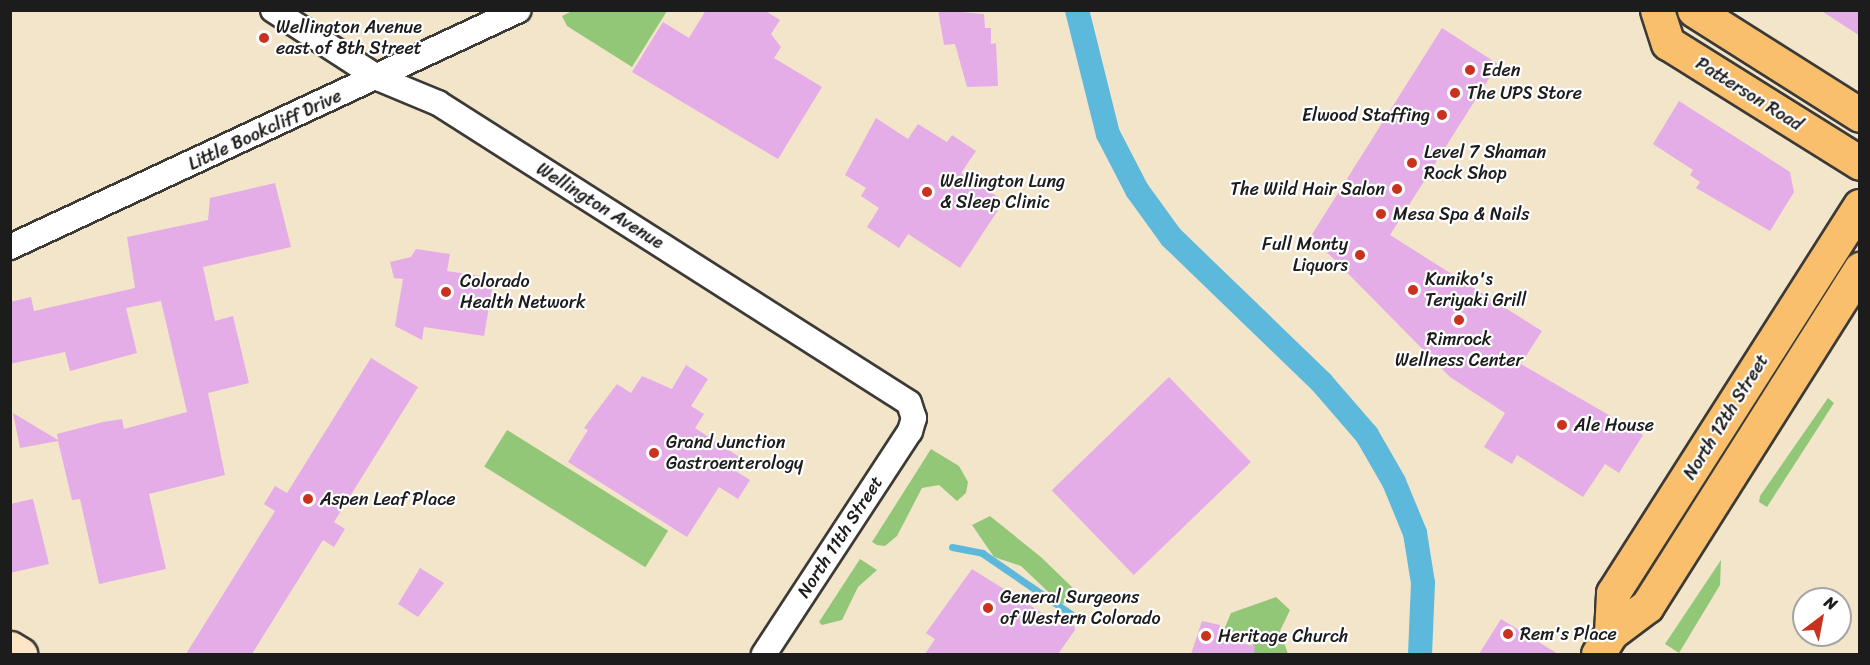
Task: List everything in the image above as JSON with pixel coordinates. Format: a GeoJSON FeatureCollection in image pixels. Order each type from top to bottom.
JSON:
{"type":"FeatureCollection","features":[{"type":"Feature","properties":{"kind":"main road","name":"Patterson Road"},"geometry":{"type":"LineString","coordinates":[[1657,10],[1668,43],[1860,163]]}},
{"type":"Feature","properties":{"kind":"main road"},"geometry":{"type":"LineString","coordinates":[[1694,10],[1860,115]]}},
{"type":"Feature","properties":{"kind":"main road","name":"North 12th Street"},"geometry":{"type":"LineString","coordinates":[[1604,644],[1613,593],[1860,206]]}},
{"type":"Feature","properties":{"kind":"main road","name":"North 12th Street"},"geometry":{"type":"LineString","coordinates":[[1604,644],[1647,606],[1860,269]]}},
{"type":"Feature","properties":{"kind":"main road"},"geometry":{"type":"LineString","coordinates":[[1737,398],[1768,415]]}},
{"type":"Feature","properties":{"kind":"street","name":"Wellington Avenue"},"geometry":{"type":"LineString","coordinates":[[273,10],[380,79],[438,103],[895,391],[909,403],[914,418]]}},
{"type":"Feature","properties":{"kind":"street","name":"Little Bookcliff Drive"},"geometry":{"type":"LineString","coordinates":[[10,248],[380,79],[519,10]]}},
{"type":"Feature","properties":{"kind":"street","name":"North 11th Street"},"geometry":{"type":"LineString","coordinates":[[764,654],[914,418]]}},
{"type":"Feature","properties":{"kind":"street"},"geometry":{"type":"LineString","coordinates":[[10,648],[20,654]]}},
{"type":"Feature","properties":{"kind":"green space"},"geometry":{"type":"Polygon","coordinates":[[[574,10],[667,11],[632,67],[567,26],[562,16],[574,10]]]}},
{"type":"Feature","properties":{"kind":"green space"},"geometry":{"type":"Polygon","coordinates":[[[1828,398],[1834,403],[1767,507],[1759,502],[1760,496],[1828,398]]]}},
{"type":"Feature","properties":{"kind":"green space"},"geometry":{"type":"Polygon","coordinates":[[[507,430],[668,531],[645,567],[484,466],[507,430]]]}},
{"type":"Feature","properties":{"kind":"green space"},"geometry":{"type":"Polygon","coordinates":[[[931,449],[959,466],[968,482],[966,493],[957,501],[939,485],[922,488],[897,536],[885,546],[877,545],[872,542],[931,449]]]}},
{"type":"Feature","properties":{"kind":"green space"},"geometry":{"type":"Polygon","coordinates":[[[990,516],[1042,558],[1077,592],[1078,600],[1061,604],[1021,566],[994,557],[972,525],[990,516]]]}},
{"type":"Feature","properties":{"kind":"green space"},"geometry":{"type":"Polygon","coordinates":[[[860,559],[877,570],[858,587],[842,620],[822,625],[819,622],[860,559]]]}},
{"type":"Feature","properties":{"kind":"green space"},"geometry":{"type":"Polygon","coordinates":[[[1721,560],[1720,585],[1679,653],[1665,644],[1721,560]]]}},
{"type":"Feature","properties":{"kind":"green space"},"geometry":{"type":"Polygon","coordinates":[[[1276,597],[1290,610],[1280,631],[1288,654],[1254,654],[1252,640],[1223,632],[1231,613],[1276,597]]]}},
{"type":"Feature","properties":{"kind":"building"},"geometry":{"type":"Polygon","coordinates":[[[706,10],[764,10],[780,20],[771,34],[781,47],[774,58],[822,87],[778,159],[632,72],[663,22],[689,38],[706,10]]]}},
{"type":"Feature","properties":{"kind":"building"},"geometry":{"type":"Polygon","coordinates":[[[938,10],[984,14],[985,28],[991,28],[991,44],[996,43],[998,86],[967,87],[955,44],[944,45],[938,10]]]}},
{"type":"Feature","properties":{"kind":"building"},"geometry":{"type":"Polygon","coordinates":[[[1820,10],[1860,10],[1860,36],[1820,10]]]}},
{"type":"Feature","properties":{"kind":"building"},"geometry":{"type":"Polygon","coordinates":[[[1442,28],[1498,64],[1390,235],[1542,331],[1521,364],[1643,435],[1619,473],[1605,464],[1583,497],[1517,455],[1512,464],[1484,447],[1505,413],[1450,377],[1311,236],[1442,28]]]}},
{"type":"Feature","properties":{"kind":"building"},"geometry":{"type":"Polygon","coordinates":[[[1679,101],[1790,172],[1794,192],[1770,231],[1696,188],[1700,182],[1690,175],[1693,170],[1653,144],[1679,101]]]}},
{"type":"Feature","properties":{"kind":"building","name":"Wellington Lung & Sleep Clinic"},"geometry":{"type":"Polygon","coordinates":[[[876,118],[908,139],[918,124],[947,142],[952,135],[976,151],[961,173],[1004,201],[960,268],[908,234],[899,248],[867,227],[879,208],[861,196],[866,188],[845,175],[876,118]]]}},
{"type":"Feature","properties":{"kind":"building"},"geometry":{"type":"Polygon","coordinates":[[[275,183],[291,247],[203,267],[215,321],[233,316],[249,383],[208,393],[225,475],[149,494],[166,569],[99,584],[80,499],[72,500],[58,441],[20,448],[13,413],[58,440],[57,434],[103,422],[122,419],[124,429],[187,412],[161,301],[126,308],[137,353],[70,371],[65,352],[10,364],[10,302],[31,297],[34,311],[135,288],[127,237],[208,220],[210,198],[275,183]]]}},
{"type":"Feature","properties":{"kind":"building","name":"Colorado Health Network"},"geometry":{"type":"Polygon","coordinates":[[[416,249],[450,254],[447,271],[494,278],[484,336],[424,327],[422,340],[395,326],[403,279],[394,278],[390,262],[411,257],[416,249]]]}},
{"type":"Feature","properties":{"kind":"building","name":"Aspen Leaf Place"},"geometry":{"type":"Polygon","coordinates":[[[371,358],[418,387],[334,522],[345,529],[334,547],[323,540],[252,654],[186,654],[275,511],[264,504],[275,486],[287,493],[371,358]]]}},
{"type":"Feature","properties":{"kind":"building","name":"Grand Junction Gastroenterology"},"geometry":{"type":"Polygon","coordinates":[[[686,365],[708,379],[691,406],[704,414],[695,428],[741,458],[734,470],[750,480],[738,499],[719,487],[687,537],[568,462],[588,430],[584,428],[617,384],[631,393],[642,376],[672,389],[686,365]]]}},
{"type":"Feature","properties":{"kind":"building"},"geometry":{"type":"Polygon","coordinates":[[[1169,377],[1251,462],[1134,575],[1052,490],[1169,377]]]}},
{"type":"Feature","properties":{"kind":"building"},"geometry":{"type":"Polygon","coordinates":[[[33,499],[49,564],[10,573],[10,504],[33,499]]]}},
{"type":"Feature","properties":{"kind":"building"},"geometry":{"type":"Polygon","coordinates":[[[420,568],[444,583],[418,617],[398,604],[420,568]]]}},
{"type":"Feature","properties":{"kind":"building","name":"General Surgeons of Western Colorado"},"geometry":{"type":"Polygon","coordinates":[[[972,569],[1047,616],[1063,613],[1073,619],[1075,630],[1058,654],[925,654],[935,639],[926,633],[972,569]]]}},
{"type":"Feature","properties":{"kind":"building","name":"Rem's Place"},"geometry":{"type":"Polygon","coordinates":[[[1501,619],[1558,654],[1479,654],[1501,619]]]}},
{"type":"Feature","properties":{"kind":"building","name":"Heritage Church"},"geometry":{"type":"Polygon","coordinates":[[[1202,621],[1220,625],[1217,638],[1255,646],[1254,654],[1191,654],[1202,621]]]}},
{"type":"Feature","properties":{"kind":"waterway"},"geometry":{"type":"LineString","coordinates":[[1077,10],[1108,134],[1137,190],[1171,237],[1322,383],[1367,435],[1394,482],[1415,533],[1423,583],[1420,654]]}},
{"type":"Feature","properties":{"kind":"waterway"},"geometry":{"type":"LineString","coordinates":[[952,547],[982,553],[1071,614]]}},
{"type":"Feature","properties":{"kind":"place","name":"Wellington Avenue east of 8th Street"},"geometry":{"type":"Point","coordinates":[264,38]}},
{"type":"Feature","properties":{"kind":"place","name":"Eden"},"geometry":{"type":"Point","coordinates":[1470,70]}},
{"type":"Feature","properties":{"kind":"place","name":"The UPS Store"},"geometry":{"type":"Point","coordinates":[1455,93]}},
{"type":"Feature","properties":{"kind":"place","name":"Elwood Staffing"},"geometry":{"type":"Point","coordinates":[1442,115]}},
{"type":"Feature","properties":{"kind":"place","name":"Level 7 Shaman Rock Shop"},"geometry":{"type":"Point","coordinates":[1412,163]}},
{"type":"Feature","properties":{"kind":"place","name":"The Wild Hair Salon"},"geometry":{"type":"Point","coordinates":[1397,189]}},
{"type":"Feature","properties":{"kind":"place","name":"Wellington Lung & Sleep Clinic"},"geometry":{"type":"Point","coordinates":[927,192]}},
{"type":"Feature","properties":{"kind":"place","name":"Mesa Spa & Nails"},"geometry":{"type":"Point","coordinates":[1381,214]}},
{"type":"Feature","properties":{"kind":"place","name":"Full Monty Liquors"},"geometry":{"type":"Point","coordinates":[1360,255]}},
{"type":"Feature","properties":{"kind":"place","name":"Kuniko's Teriyaki Grill"},"geometry":{"type":"Point","coordinates":[1413,290]}},
{"type":"Feature","properties":{"kind":"place","name":"Colorado Health Network"},"geometry":{"type":"Point","coordinates":[446,292]}},
{"type":"Feature","properties":{"kind":"place","name":"Rimrock Wellness Center"},"geometry":{"type":"Point","coordinates":[1459,320]}},
{"type":"Feature","properties":{"kind":"place","name":"Ale House"},"geometry":{"type":"Point","coordinates":[1562,425]}},
{"type":"Feature","properties":{"kind":"place","name":"Grand Junction Gastroenterology"},"geometry":{"type":"Point","coordinates":[654,453]}},
{"type":"Feature","properties":{"kind":"place","name":"Aspen Leaf Place"},"geometry":{"type":"Point","coordinates":[308,499]}},
{"type":"Feature","properties":{"kind":"place","name":"General Surgeons of Western Colorado"},"geometry":{"type":"Point","coordinates":[988,608]}},
{"type":"Feature","properties":{"kind":"place","name":"Rem's Place"},"geometry":{"type":"Point","coordinates":[1508,634]}},
{"type":"Feature","properties":{"kind":"place","name":"Heritage Church"},"geometry":{"type":"Point","coordinates":[1206,636]}}]}
